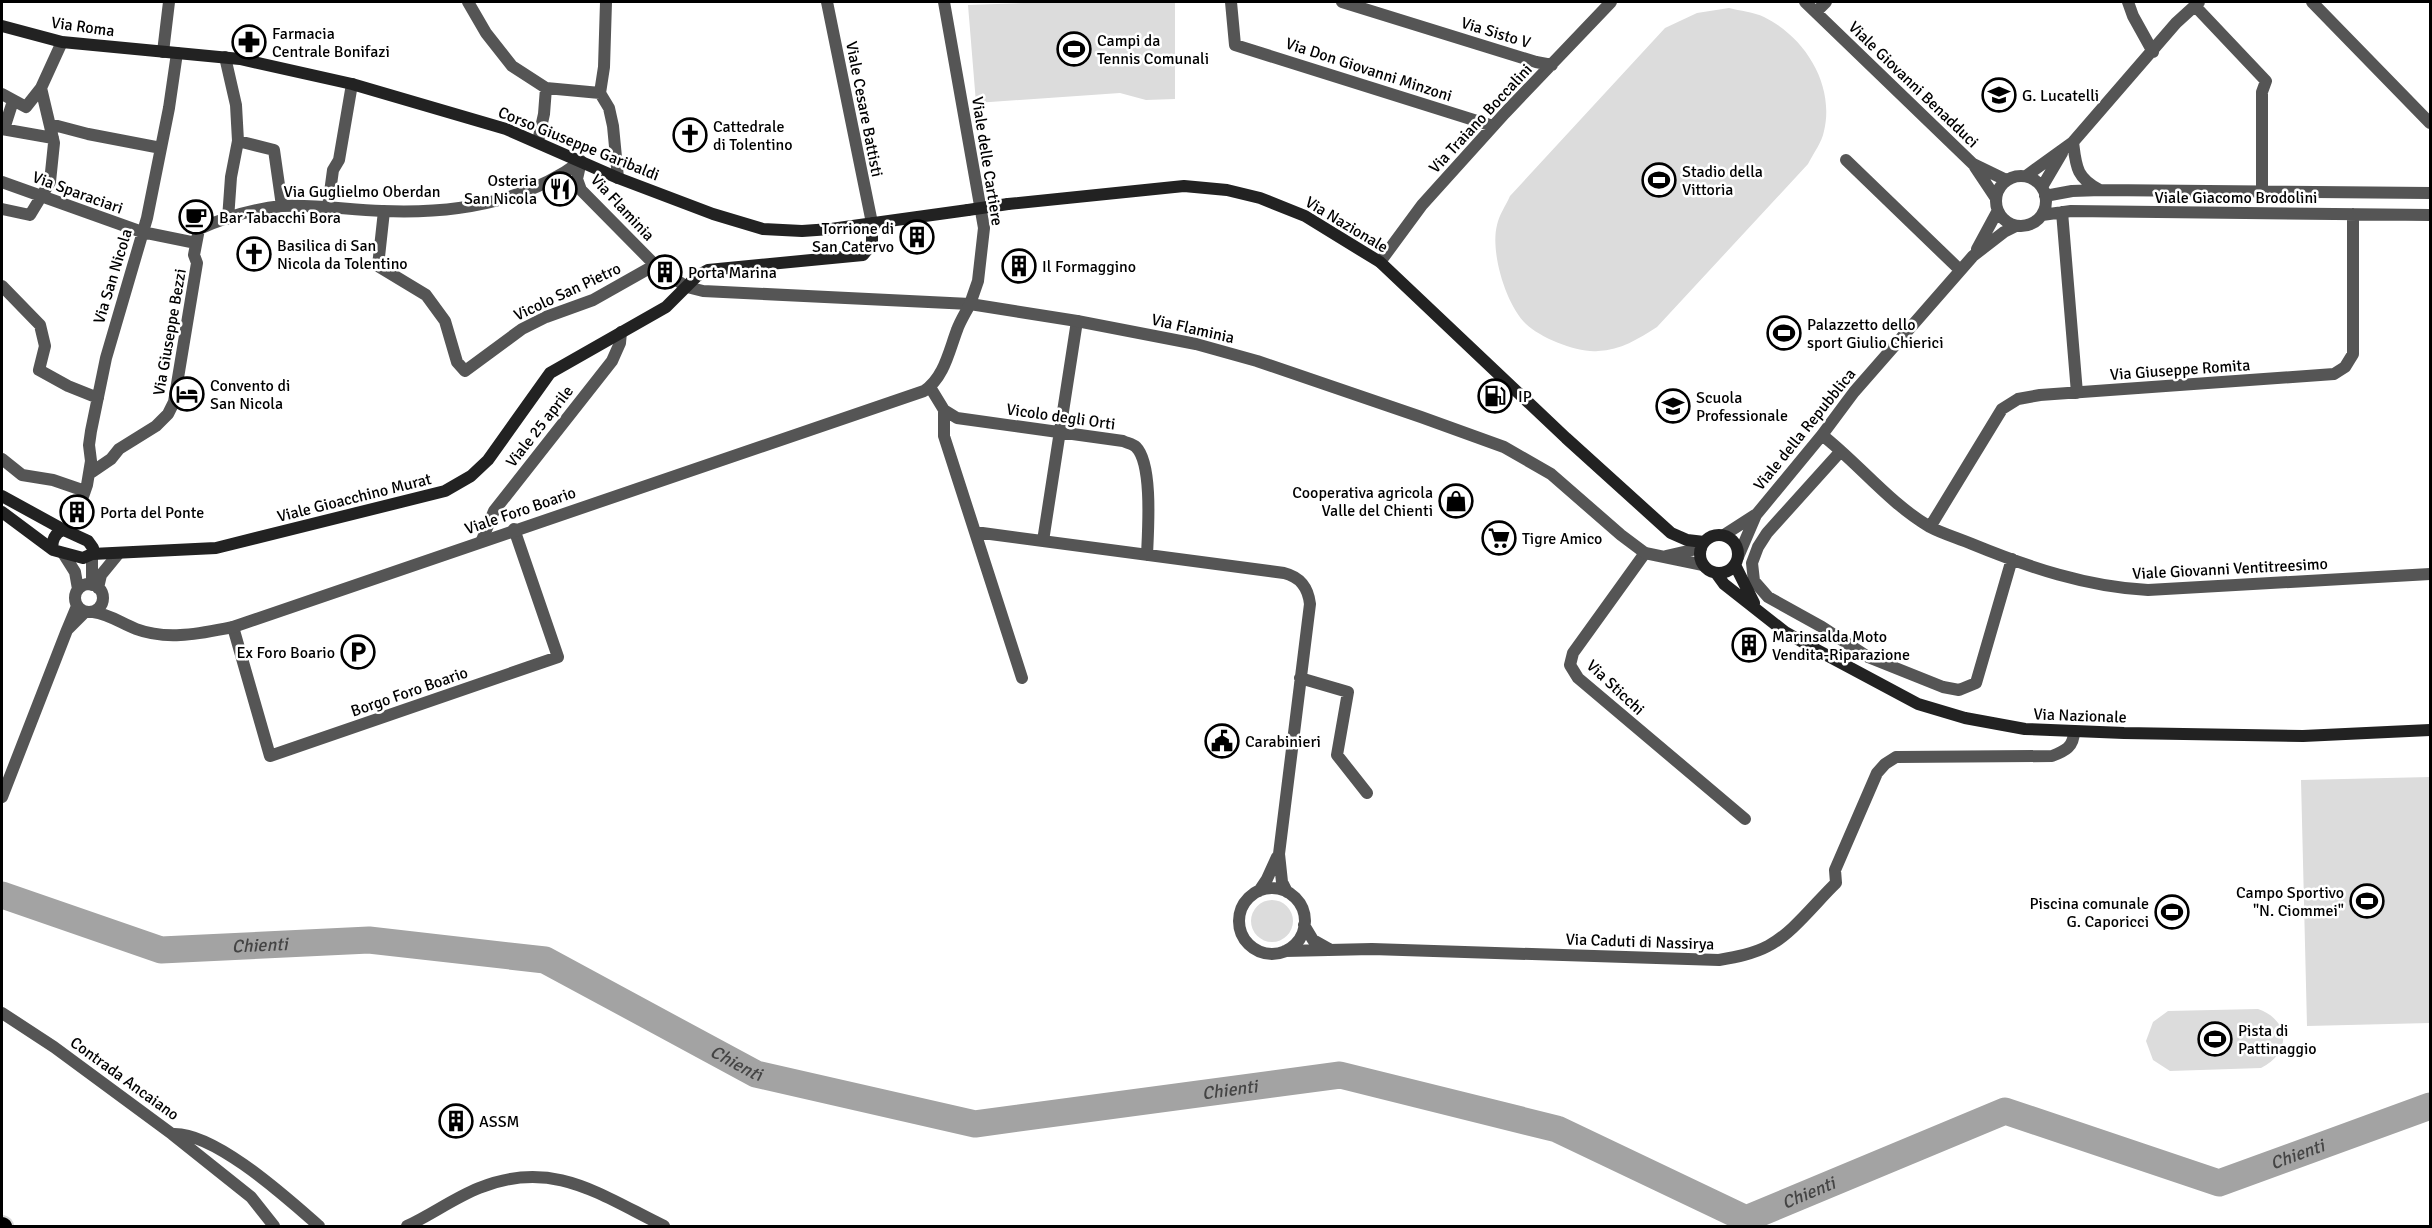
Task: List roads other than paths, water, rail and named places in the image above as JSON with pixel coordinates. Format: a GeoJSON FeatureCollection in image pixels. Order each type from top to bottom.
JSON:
{"type":"FeatureCollection","features":[{"type":"Feature","properties":{"kind":"main road","name":"Via Roma"},"geometry":{"type":"LineString","coordinates":[[2,26],[62,42],[177,53]]}},
{"type":"Feature","properties":{"kind":"main road","name":"Corso Giuseppe Garibaldi"},"geometry":{"type":"LineString","coordinates":[[177,53],[240,59],[352,84],[506,129],[618,177],[713,214],[764,229],[802,231],[872,223]]}},
{"type":"Feature","properties":{"kind":"main road","name":"Via Nazionale"},"geometry":{"type":"LineString","coordinates":[[872,223],[1008,204],[1184,186],[1227,190],[1260,198],[1305,216],[1380,262],[1658,522],[1671,533],[1702,545]]}},
{"type":"Feature","properties":{"kind":"main road","name":"Viale Gioacchino Murat"},"geometry":{"type":"LineString","coordinates":[[58,552],[83,558],[92,554],[216,548],[445,491],[471,477],[488,460],[550,373],[666,307],[697,276],[708,270],[863,255],[872,243],[872,223]]}},
{"type":"Feature","properties":{"kind":"main road"},"geometry":{"type":"LineString","coordinates":[[2,496],[90,543],[93,548],[92,554]]}},
{"type":"Feature","properties":{"kind":"main road"},"geometry":{"type":"LineString","coordinates":[[2,512],[58,552]]}},
{"type":"Feature","properties":{"kind":"main road"},"geometry":{"type":"LineString","coordinates":[[58,552],[53,539],[60,531],[66,530]]}},
{"type":"Feature","properties":{"kind":"main road"},"geometry":{"type":"LineString","coordinates":[[1724,535],[1735,544],[1736,561],[1726,572],[1716,573],[1703,565],[1699,554],[1702,545],[1713,536],[1724,535]]}},
{"type":"Feature","properties":{"kind":"main road","name":"Via Nazionale"},"geometry":{"type":"LineString","coordinates":[[1736,561],[1758,610]]}},
{"type":"Feature","properties":{"kind":"main road","name":"Via Nazionale"},"geometry":{"type":"LineString","coordinates":[[1716,573],[1724,584],[1785,632],[1918,704],[1965,718],[2025,729],[2074,731],[2303,736],[2430,730]]}},
{"type":"Feature","properties":{"kind":"street"},"geometry":{"type":"LineString","coordinates":[[163,51],[169,2]]}},
{"type":"Feature","properties":{"kind":"street"},"geometry":{"type":"LineString","coordinates":[[468,2],[486,33],[512,66],[546,88],[600,93]]}},
{"type":"Feature","properties":{"kind":"street"},"geometry":{"type":"LineString","coordinates":[[606,2],[604,67],[600,93],[609,108],[614,126],[618,177]]}},
{"type":"Feature","properties":{"kind":"street","name":"Viale Cesare Battisti"},"geometry":{"type":"LineString","coordinates":[[827,2],[872,223]]}},
{"type":"Feature","properties":{"kind":"street","name":"Viale delle Cartiere"},"geometry":{"type":"LineString","coordinates":[[930,387],[948,357],[978,281],[984,228],[944,2]]}},
{"type":"Feature","properties":{"kind":"street","name":"Via Don Giovanni Minzoni"},"geometry":{"type":"LineString","coordinates":[[1231,2],[1235,45],[1493,126]]}},
{"type":"Feature","properties":{"kind":"street","name":"Via Sisto V"},"geometry":{"type":"LineString","coordinates":[[1342,2],[1536,62],[1548,69]]}},
{"type":"Feature","properties":{"kind":"street","name":"Via Traiano Boccalini"},"geometry":{"type":"LineString","coordinates":[[1380,262],[1422,205],[1493,126],[1611,2]]}},
{"type":"Feature","properties":{"kind":"street","name":"Viale Giovanni Benadduci"},"geometry":{"type":"LineString","coordinates":[[1805,2],[1973,164],[2006,180]]}},
{"type":"Feature","properties":{"kind":"street"},"geometry":{"type":"LineString","coordinates":[[1816,12],[1826,2]]}},
{"type":"Feature","properties":{"kind":"street"},"geometry":{"type":"LineString","coordinates":[[2128,2],[2153,52]]}},
{"type":"Feature","properties":{"kind":"street"},"geometry":{"type":"LineString","coordinates":[[2313,2],[2430,123]]}},
{"type":"Feature","properties":{"kind":"street"},"geometry":{"type":"LineString","coordinates":[[1995,197],[2006,180],[2026,176],[2068,146],[2153,52],[2176,23],[2197,4],[2266,81],[2262,92],[2262,192]]}},
{"type":"Feature","properties":{"kind":"street"},"geometry":{"type":"LineString","coordinates":[[2,94],[27,107],[41,88],[62,42]]}},
{"type":"Feature","properties":{"kind":"street","name":"Via San Nicola"},"geometry":{"type":"LineString","coordinates":[[66,530],[77,512],[89,474],[92,461],[89,445],[98,398],[114,326],[142,232],[161,148],[177,53]]}},
{"type":"Feature","properties":{"kind":"street"},"geometry":{"type":"LineString","coordinates":[[225,57],[236,105],[238,141],[231,177],[228,219]]}},
{"type":"Feature","properties":{"kind":"street"},"geometry":{"type":"LineString","coordinates":[[328,207],[333,170],[339,160],[352,84]]}},
{"type":"Feature","properties":{"kind":"street"},"geometry":{"type":"LineString","coordinates":[[2,209],[30,215],[50,182],[54,160],[53,138],[41,88]]}},
{"type":"Feature","properties":{"kind":"street"},"geometry":{"type":"LineString","coordinates":[[538,141],[544,114],[546,88]]}},
{"type":"Feature","properties":{"kind":"street"},"geometry":{"type":"LineString","coordinates":[[13,101],[3,129],[53,138]]}},
{"type":"Feature","properties":{"kind":"street"},"geometry":{"type":"LineString","coordinates":[[50,124],[161,148]]}},
{"type":"Feature","properties":{"kind":"street"},"geometry":{"type":"LineString","coordinates":[[238,141],[274,150],[282,206]]}},
{"type":"Feature","properties":{"kind":"street"},"geometry":{"type":"LineString","coordinates":[[2068,146],[2078,171],[2087,183],[2101,190]]}},
{"type":"Feature","properties":{"kind":"street"},"geometry":{"type":"LineString","coordinates":[[1973,164],[1995,197],[1997,212],[2008,224],[2016,226],[2031,224],[2042,215],[2045,209],[2044,192],[2068,146]]}},
{"type":"Feature","properties":{"kind":"street"},"geometry":{"type":"LineString","coordinates":[[1846,160],[1960,270]]}},
{"type":"Feature","properties":{"kind":"street","name":"Via Flaminia"},"geometry":{"type":"LineString","coordinates":[[581,161],[577,179],[581,190],[661,270],[687,287],[703,291],[970,304],[1077,321],[1196,344],[1257,361],[1504,447],[1551,474],[1620,535],[1645,552],[1703,565]]}},
{"type":"Feature","properties":{"kind":"street","name":"Via Guglielmo Oberdan"},"geometry":{"type":"LineString","coordinates":[[196,243],[199,229],[228,219],[282,206],[384,211],[483,205],[516,195],[562,176],[581,161]]}},
{"type":"Feature","properties":{"kind":"street"},"geometry":{"type":"LineString","coordinates":[[2026,176],[2044,192]]}},
{"type":"Feature","properties":{"kind":"street","name":"Via Sparaciari"},"geometry":{"type":"LineString","coordinates":[[2,182],[142,232],[196,243]]}},
{"type":"Feature","properties":{"kind":"street","name":"Viale Giacomo Brodolini"},"geometry":{"type":"LineString","coordinates":[[2044,192],[2101,190],[2430,193]]}},
{"type":"Feature","properties":{"kind":"street","name":"Vicolo San Pietro"},"geometry":{"type":"LineString","coordinates":[[384,211],[378,266],[426,295],[445,321],[457,362],[465,371],[522,328],[661,270]]}},
{"type":"Feature","properties":{"kind":"street","name":"Viale della Repubblica"},"geometry":{"type":"LineString","coordinates":[[1973,256],[1997,212]]}},
{"type":"Feature","properties":{"kind":"street"},"geometry":{"type":"LineString","coordinates":[[2062,212],[2077,393]]}},
{"type":"Feature","properties":{"kind":"street","name":"Viale Giacomo Brodolini"},"geometry":{"type":"LineString","coordinates":[[2042,215],[2062,212],[2430,214]]}},
{"type":"Feature","properties":{"kind":"street","name":"Via Giuseppe Romita"},"geometry":{"type":"LineString","coordinates":[[1930,527],[2002,409],[2018,399],[2334,374],[2345,367],[2353,354],[2353,214]]}},
{"type":"Feature","properties":{"kind":"street","name":"Viale della Repubblica"},"geometry":{"type":"LineString","coordinates":[[1736,561],[1756,514],[1822,435],[1854,392],[1973,256],[2004,232],[2016,226]]}},
{"type":"Feature","properties":{"kind":"street","name":"Via Giuseppe Bezzi"},"geometry":{"type":"LineString","coordinates":[[89,474],[111,459],[119,449],[156,426],[168,414],[174,402],[197,263],[194,255],[196,243]]}},
{"type":"Feature","properties":{"kind":"street"},"geometry":{"type":"LineString","coordinates":[[2,286],[40,324],[45,346],[39,370],[68,386],[98,398]]}},
{"type":"Feature","properties":{"kind":"street"},"geometry":{"type":"LineString","coordinates":[[1043,541],[1077,321]]}},
{"type":"Feature","properties":{"kind":"street","name":"Viale 25 aprile"},"geometry":{"type":"LineString","coordinates":[[482,540],[494,511],[612,361],[620,343],[621,332]]}},
{"type":"Feature","properties":{"kind":"street"},"geometry":{"type":"LineString","coordinates":[[930,387],[944,410],[944,436],[1022,678]]}},
{"type":"Feature","properties":{"kind":"street","name":"Viale Foro Boario"},"geometry":{"type":"LineString","coordinates":[[85,610],[119,620],[136,629],[173,635],[233,627],[514,529],[924,391],[930,387]]}},
{"type":"Feature","properties":{"kind":"street","name":"Vicolo degli Orti"},"geometry":{"type":"LineString","coordinates":[[944,410],[957,418],[1123,441],[1136,447],[1142,457],[1149,503],[1147,555]]}},
{"type":"Feature","properties":{"kind":"street","name":"Viale Giovanni Ventitreesimo"},"geometry":{"type":"LineString","coordinates":[[1822,435],[1901,505],[1930,527],[2042,570],[2122,589],[2148,590],[2430,574]]}},
{"type":"Feature","properties":{"kind":"street"},"geometry":{"type":"LineString","coordinates":[[1840,452],[1758,547],[1752,563],[1754,581],[1768,597],[1822,627],[1868,657],[1943,687],[1959,690],[1976,683],[2012,559]]}},
{"type":"Feature","properties":{"kind":"street"},"geometry":{"type":"LineString","coordinates":[[2,459],[22,475],[53,480],[85,490]]}},
{"type":"Feature","properties":{"kind":"street","name":"Viale della Repubblica"},"geometry":{"type":"LineString","coordinates":[[1724,535],[1756,514]]}},
{"type":"Feature","properties":{"kind":"street","name":"Borgo Foro Boario"},"geometry":{"type":"LineString","coordinates":[[233,627],[270,756],[558,657],[514,529]]}},
{"type":"Feature","properties":{"kind":"street"},"geometry":{"type":"LineString","coordinates":[[975,532],[1284,573],[1300,580],[1305,587],[1310,604],[1279,854],[1282,882],[1287,892],[1300,906],[1304,925],[1313,940],[1330,949]]}},
{"type":"Feature","properties":{"kind":"street","name":"Via Flaminia"},"geometry":{"type":"LineString","coordinates":[[1665,557],[1702,545]]}},
{"type":"Feature","properties":{"kind":"street"},"geometry":{"type":"LineString","coordinates":[[58,552],[75,572],[78,589],[75,597],[85,610]]}},
{"type":"Feature","properties":{"kind":"street","name":"Via Sticchi"},"geometry":{"type":"LineString","coordinates":[[1645,552],[1573,652],[1570,665],[1578,678],[1745,819]]}},
{"type":"Feature","properties":{"kind":"street"},"geometry":{"type":"LineString","coordinates":[[2,797],[67,630],[85,610],[99,607],[92,554]]}},
{"type":"Feature","properties":{"kind":"street"},"geometry":{"type":"LineString","coordinates":[[97,591],[102,575],[119,554]]}},
{"type":"Feature","properties":{"kind":"street"},"geometry":{"type":"LineString","coordinates":[[78,589],[84,585],[97,591]]}},
{"type":"Feature","properties":{"kind":"street","name":"Viale Foro Boario"},"geometry":{"type":"LineString","coordinates":[[97,591],[119,620]]}},
{"type":"Feature","properties":{"kind":"street"},"geometry":{"type":"LineString","coordinates":[[1300,678],[1348,692],[1337,755],[1367,793]]}},
{"type":"Feature","properties":{"kind":"street","name":"Via Caduti di Nassirya"},"geometry":{"type":"LineString","coordinates":[[1285,951],[1330,949],[1719,960],[1746,956],[1770,945],[1792,927],[1836,883],[1834,870],[1877,773],[1885,764],[1896,757],[2052,756],[2065,751],[2072,745],[2074,731]]}},
{"type":"Feature","properties":{"kind":"street"},"geometry":{"type":"LineString","coordinates":[[1259,891],[1279,854]]}},
{"type":"Feature","properties":{"kind":"street"},"geometry":{"type":"LineString","coordinates":[[1287,892],[1278,889],[1259,891],[1250,896],[1243,904],[1239,924],[1241,934],[1255,949],[1275,954],[1294,945],[1301,936],[1304,925]]}},
{"type":"Feature","properties":{"kind":"street","name":"Contrada Ancaiano"},"geometry":{"type":"LineString","coordinates":[[2,1013],[54,1047],[172,1134],[182,1133],[193,1136],[239,1162],[283,1195],[319,1227]]}},
{"type":"Feature","properties":{"kind":"street"},"geometry":{"type":"LineString","coordinates":[[172,1134],[251,1197],[274,1227]]}},
{"type":"Feature","properties":{"kind":"street"},"geometry":{"type":"LineString","coordinates":[[406,1227],[477,1188],[504,1179],[531,1176],[552,1177],[571,1182],[664,1227]]}},
{"type":"Feature","properties":{"kind":"waterway","name":"Chienti"},"geometry":{"type":"LineString","coordinates":[[2,895],[161,950],[369,940],[545,960],[756,1074],[975,1124],[1340,1075],[1557,1129],[1746,1219],[2005,1111],[2219,1183],[2430,1106]]}},
{"type":"Feature","properties":{"kind":"place","name":"Farmacia Centrale Bonifazi"},"geometry":{"type":"Point","coordinates":[249,42]}},
{"type":"Feature","properties":{"kind":"place","name":"Campi da Tennis Comunali"},"geometry":{"type":"Point","coordinates":[1074,49]}},
{"type":"Feature","properties":{"kind":"place","name":"G. Lucatelli"},"geometry":{"type":"Point","coordinates":[1999,95]}},
{"type":"Feature","properties":{"kind":"place","name":"Cattedrale di Tolentino"},"geometry":{"type":"Point","coordinates":[690,135]}},
{"type":"Feature","properties":{"kind":"place","name":"Stadio della Vittoria"},"geometry":{"type":"Point","coordinates":[1659,180]}},
{"type":"Feature","properties":{"kind":"place","name":"Osteria San Nicola"},"geometry":{"type":"Point","coordinates":[560,189]}},
{"type":"Feature","properties":{"kind":"place","name":"Bar Tabacchi Bora"},"geometry":{"type":"Point","coordinates":[196,217]}},
{"type":"Feature","properties":{"kind":"place","name":"Torrione di San Catervo"},"geometry":{"type":"Point","coordinates":[917,237]}},
{"type":"Feature","properties":{"kind":"place","name":"Basilica di San Nicola da Tolentino"},"geometry":{"type":"Point","coordinates":[254,254]}},
{"type":"Feature","properties":{"kind":"place","name":"Il Formaggino"},"geometry":{"type":"Point","coordinates":[1019,266]}},
{"type":"Feature","properties":{"kind":"place","name":"Porta Marina"},"geometry":{"type":"Point","coordinates":[665,272]}},
{"type":"Feature","properties":{"kind":"place","name":"Palazzetto dello sport Giulio Chierici"},"geometry":{"type":"Point","coordinates":[1784,333]}},
{"type":"Feature","properties":{"kind":"place","name":"Convento di San Nicola"},"geometry":{"type":"Point","coordinates":[187,394]}},
{"type":"Feature","properties":{"kind":"place","name":"IP"},"geometry":{"type":"Point","coordinates":[1495,396]}},
{"type":"Feature","properties":{"kind":"place","name":"Scuola Professionale"},"geometry":{"type":"Point","coordinates":[1673,406]}},
{"type":"Feature","properties":{"kind":"place","name":"Cooperativa agricola Valle del Chienti"},"geometry":{"type":"Point","coordinates":[1456,501]}},
{"type":"Feature","properties":{"kind":"place","name":"Porta del Ponte"},"geometry":{"type":"Point","coordinates":[77,512]}},
{"type":"Feature","properties":{"kind":"place","name":"Tigre Amico"},"geometry":{"type":"Point","coordinates":[1499,538]}},
{"type":"Feature","properties":{"kind":"place","name":"Marinsalda Moto Vendita-Riparazione"},"geometry":{"type":"Point","coordinates":[1749,645]}},
{"type":"Feature","properties":{"kind":"place","name":"Ex Foro Boario"},"geometry":{"type":"Point","coordinates":[358,652]}},
{"type":"Feature","properties":{"kind":"place","name":"Carabinieri"},"geometry":{"type":"Point","coordinates":[1222,741]}},
{"type":"Feature","properties":{"kind":"place","name":"Campo Sportivo \"N. Ciommei\""},"geometry":{"type":"Point","coordinates":[2367,901]}},
{"type":"Feature","properties":{"kind":"place","name":"Piscina comunale G. Caporicci"},"geometry":{"type":"Point","coordinates":[2172,912]}},
{"type":"Feature","properties":{"kind":"place","name":"Pista di Pattinaggio"},"geometry":{"type":"Point","coordinates":[2215,1039]}},
{"type":"Feature","properties":{"kind":"place","name":"ASSM"},"geometry":{"type":"Point","coordinates":[456,1121]}}]}
